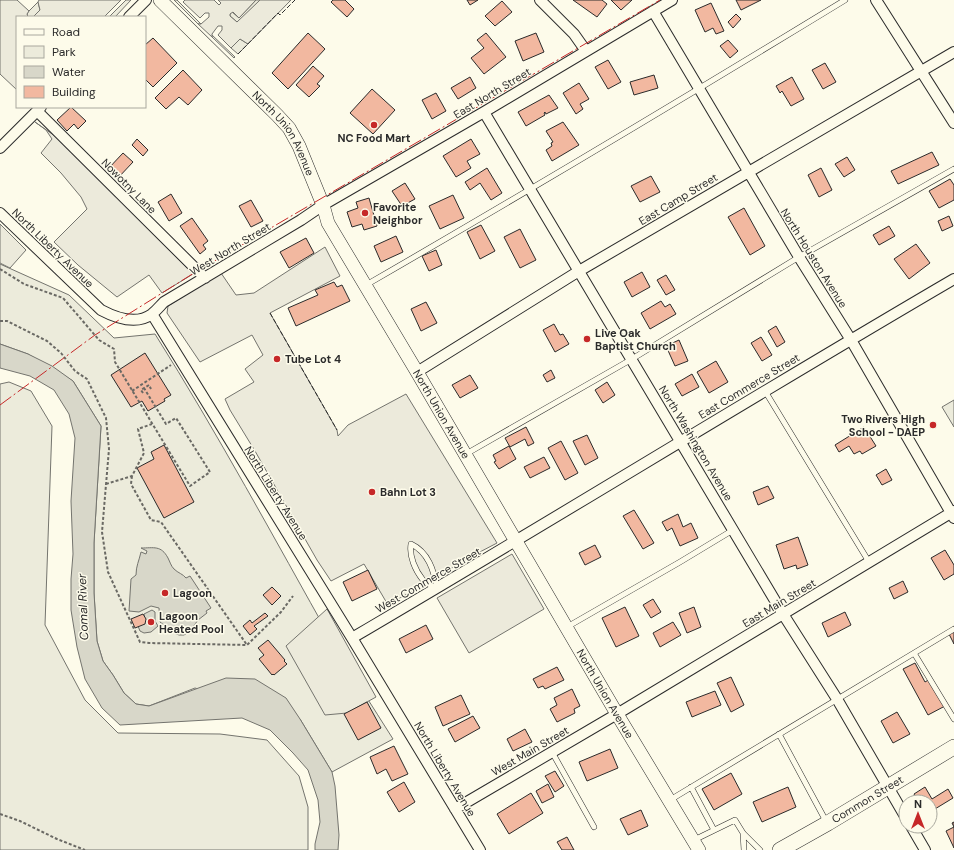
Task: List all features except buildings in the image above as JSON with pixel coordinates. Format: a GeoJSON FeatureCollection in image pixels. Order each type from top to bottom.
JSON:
{"type":"FeatureCollection","features":[{"type":"Feature","properties":{"kind":"main road","name":"Common Street"},"geometry":{"type":"LineString","coordinates":[[780,850],[828,823],[954,747]]}},
{"type":"Feature","properties":{"kind":"street"},"geometry":{"type":"LineString","coordinates":[[130,16],[146,0]]}},
{"type":"Feature","properties":{"kind":"street","name":"North Union Avenue"},"geometry":{"type":"LineString","coordinates":[[160,0],[289,128],[299,146],[323,205],[328,223],[617,714],[696,845]]}},
{"type":"Feature","properties":{"kind":"street"},"geometry":{"type":"LineString","coordinates":[[540,0],[574,34],[586,51]]}},
{"type":"Feature","properties":{"kind":"street","name":"East North Street"},"geometry":{"type":"LineString","coordinates":[[323,205],[484,112],[672,0]]}},
{"type":"Feature","properties":{"kind":"street"},"geometry":{"type":"LineString","coordinates":[[876,0],[954,123]]}},
{"type":"Feature","properties":{"kind":"street","name":"North Houston Avenue"},"geometry":{"type":"LineString","coordinates":[[653,11],[799,257],[851,340],[953,514]]}},
{"type":"Feature","properties":{"kind":"street","name":"East Camp Street"},"geometry":{"type":"LineString","coordinates":[[417,372],[579,271],[954,52]]}},
{"type":"Feature","properties":{"kind":"street"},"geometry":{"type":"LineString","coordinates":[[0,148],[39,109]]}},
{"type":"Feature","properties":{"kind":"street","name":"Nowotny Lane"},"geometry":{"type":"LineString","coordinates":[[39,109],[205,278]]}},
{"type":"Feature","properties":{"kind":"street","name":"North Washington Avenue"},"geometry":{"type":"LineString","coordinates":[[484,112],[783,614],[837,699],[898,804]]}},
{"type":"Feature","properties":{"kind":"street","name":"West North Street"},"geometry":{"type":"LineString","coordinates":[[152,314],[164,302],[301,220],[323,205]]}},
{"type":"Feature","properties":{"kind":"street","name":"North Liberty Avenue"},"geometry":{"type":"LineString","coordinates":[[0,213],[101,310],[125,319],[138,318],[152,314],[352,638],[480,850]]}},
{"type":"Feature","properties":{"kind":"street","name":"East Commerce Street"},"geometry":{"type":"LineString","coordinates":[[517,542],[681,441],[954,279]]}},
{"type":"Feature","properties":{"kind":"street","name":"East Main Street"},"geometry":{"type":"LineString","coordinates":[[617,714],[869,562],[953,514]]}},
{"type":"Feature","properties":{"kind":"street","name":"West Commerce Street"},"geometry":{"type":"LineString","coordinates":[[352,638],[517,542]]}},
{"type":"Feature","properties":{"kind":"street","name":"West Main Street"},"geometry":{"type":"LineString","coordinates":[[455,809],[617,714]]}},
{"type":"Feature","properties":{"kind":"street"},"geometry":{"type":"LineString","coordinates":[[916,834],[925,850]]}},
{"type":"Feature","properties":{"kind":"lane"},"geometry":{"type":"LineString","coordinates":[[365,286],[700,89],[845,0]]}},
{"type":"Feature","properties":{"kind":"lane"},"geometry":{"type":"LineString","coordinates":[[465,455],[632,359],[799,257],[954,169]]}},
{"type":"Feature","properties":{"kind":"lane"},"geometry":{"type":"LineString","coordinates":[[765,391],[869,562]]}},
{"type":"Feature","properties":{"kind":"lane"},"geometry":{"type":"LineString","coordinates":[[566,627],[734,530]]}},
{"type":"Feature","properties":{"kind":"lane"},"geometry":{"type":"LineString","coordinates":[[411,544],[419,548],[423,553],[434,573],[436,589],[423,580],[413,563],[410,551],[411,544]]}},
{"type":"Feature","properties":{"kind":"lane"},"geometry":{"type":"LineString","coordinates":[[669,800],[954,629]]}},
{"type":"Feature","properties":{"kind":"lane"},"geometry":{"type":"LineString","coordinates":[[914,653],[954,719]]}},
{"type":"Feature","properties":{"kind":"lane"},"geometry":{"type":"LineString","coordinates":[[779,734],[828,823]]}},
{"type":"Feature","properties":{"kind":"lane"},"geometry":{"type":"LineString","coordinates":[[552,752],[594,827]]}},
{"type":"Feature","properties":{"kind":"lane"},"geometry":{"type":"LineString","coordinates":[[691,787],[714,830]]}},
{"type":"Feature","properties":{"kind":"lane"},"geometry":{"type":"LineString","coordinates":[[696,845],[714,830],[736,820],[743,833],[760,850]]}},
{"type":"Feature","properties":{"kind":"lane"},"geometry":{"type":"LineString","coordinates":[[743,833],[744,850]]}},
{"type":"Feature","properties":{"kind":"path"},"geometry":{"type":"LineString","coordinates":[[0,269],[24,284],[63,298],[99,340],[114,349],[114,362],[190,486],[210,472],[176,418],[166,424],[144,388]]}},
{"type":"Feature","properties":{"kind":"path"},"geometry":{"type":"LineString","coordinates":[[0,322],[7,321],[47,341],[61,353],[75,371],[87,379],[106,418],[109,449],[102,532],[108,572],[140,642],[247,645],[281,612],[293,596]]}},
{"type":"Feature","properties":{"kind":"path"},"geometry":{"type":"LineString","coordinates":[[132,390],[180,360]]}},
{"type":"Feature","properties":{"kind":"path"},"geometry":{"type":"LineString","coordinates":[[143,393],[141,390],[150,385],[152,389]]}},
{"type":"Feature","properties":{"kind":"path"},"geometry":{"type":"LineString","coordinates":[[152,424],[138,429],[144,453],[132,476],[131,484],[151,520],[161,522],[247,645]]}},
{"type":"Feature","properties":{"kind":"path"},"geometry":{"type":"LineString","coordinates":[[106,484],[132,476]]}},
{"type":"Feature","properties":{"kind":"path"},"geometry":{"type":"LineString","coordinates":[[0,814],[20,821],[57,839],[85,850]]}},
{"type":"Feature","properties":{"kind":"green space"},"geometry":{"type":"Polygon","coordinates":[[[126,0],[131,0],[116,16],[110,16],[126,0]]]}},
{"type":"Feature","properties":{"kind":"green space"},"geometry":{"type":"Polygon","coordinates":[[[174,0],[177,0],[201,24],[198,24],[174,0]]]}},
{"type":"Feature","properties":{"kind":"green space"},"geometry":{"type":"Polygon","coordinates":[[[256,0],[260,0],[238,22],[230,16],[232,12],[239,18],[256,0]]]}},
{"type":"Feature","properties":{"kind":"green space"},"geometry":{"type":"Polygon","coordinates":[[[38,2],[40,10],[34,16],[28,16],[28,12],[38,2]]]}},
{"type":"Feature","properties":{"kind":"green space"},"geometry":{"type":"Polygon","coordinates":[[[211,34],[235,57],[234,58],[212,37],[211,34]]]}},
{"type":"Feature","properties":{"kind":"green space"},"geometry":{"type":"Polygon","coordinates":[[[240,39],[248,44],[238,54],[231,48],[240,39]]]}},
{"type":"Feature","properties":{"kind":"green space"},"geometry":{"type":"Polygon","coordinates":[[[0,264],[69,295],[114,338],[155,334],[223,448],[339,653],[393,739],[332,772],[300,719],[195,688],[149,706],[136,704],[124,693],[103,661],[97,641],[94,593],[94,543],[101,426],[73,381],[28,354],[0,344],[0,264]]]}},
{"type":"Feature","properties":{"kind":"green space"},"geometry":{"type":"Polygon","coordinates":[[[9,382],[31,391],[52,426],[45,625],[85,700],[118,733],[220,734],[267,740],[299,776],[308,807],[308,850],[0,850],[0,384],[9,382]]]}},
{"type":"Feature","properties":{"kind":"green space"},"geometry":{"type":"Polygon","coordinates":[[[954,400],[954,427],[942,407],[954,400]]]}},
{"type":"Feature","properties":{"kind":"shaded area"},"geometry":{"type":"Polygon","coordinates":[[[0,0],[17,0],[29,11],[28,16],[16,16],[16,89],[0,74],[0,0]]]}},
{"type":"Feature","properties":{"kind":"shaded area"},"geometry":{"type":"Polygon","coordinates":[[[39,0],[121,0],[105,16],[34,16],[40,10],[39,0]]]}},
{"type":"Feature","properties":{"kind":"shaded area"},"geometry":{"type":"Polygon","coordinates":[[[185,0],[214,0],[219,5],[221,3],[218,0],[256,0],[239,18],[233,12],[230,14],[230,16],[237,22],[260,0],[291,0],[248,44],[240,39],[231,48],[218,35],[222,30],[222,26],[218,26],[212,34],[212,37],[198,24],[201,24],[209,17],[209,13],[205,13],[200,18],[183,2],[185,0]]]}},
{"type":"Feature","properties":{"kind":"shaded area"},"geometry":{"type":"Polygon","coordinates":[[[35,122],[55,136],[193,274],[162,293],[149,275],[117,297],[78,265],[54,242],[87,209],[81,197],[61,173],[41,153],[52,139],[46,130],[35,122]]]}},
{"type":"Feature","properties":{"kind":"shaded area"},"geometry":{"type":"Polygon","coordinates":[[[0,224],[26,250],[10,268],[0,263],[0,224]]]}},
{"type":"Feature","properties":{"kind":"shaded area","name":"Bahn Lot 3"},"geometry":{"type":"Polygon","coordinates":[[[325,247],[340,276],[270,313],[337,430],[338,436],[348,425],[406,394],[497,543],[388,605],[364,564],[331,581],[317,560],[230,410],[225,399],[254,382],[245,369],[263,355],[252,335],[200,362],[167,313],[168,306],[221,273],[236,295],[254,293],[325,247]]]}},
{"type":"Feature","properties":{"kind":"shaded area"},"geometry":{"type":"Polygon","coordinates":[[[512,554],[544,609],[469,653],[437,598],[512,554]]]}},
{"type":"Feature","properties":{"kind":"shaded area"},"geometry":{"type":"Polygon","coordinates":[[[327,609],[376,697],[347,713],[325,715],[286,646],[327,609]]]}},
{"type":"Feature","properties":{"kind":"water","name":"Comal River"},"geometry":{"type":"Polygon","coordinates":[[[0,344],[28,354],[52,366],[73,381],[101,426],[94,543],[94,593],[97,641],[103,661],[124,693],[136,704],[149,706],[226,678],[255,679],[286,698],[332,772],[335,786],[339,835],[338,850],[315,850],[320,822],[318,800],[308,770],[270,730],[242,718],[120,725],[102,708],[85,679],[77,647],[71,610],[73,554],[71,501],[75,438],[69,414],[54,390],[30,376],[0,368],[0,344]]]}},
{"type":"Feature","properties":{"kind":"water","name":"Lagoon"},"geometry":{"type":"Polygon","coordinates":[[[141,548],[157,548],[163,551],[177,572],[186,578],[190,576],[211,608],[206,611],[207,613],[198,620],[190,631],[184,635],[174,633],[160,622],[159,608],[151,606],[139,612],[129,611],[131,579],[136,575],[141,552],[146,554],[147,551],[141,548]]]}},
{"type":"Feature","properties":{"kind":"water","name":"Lagoon Heated Pool"},"geometry":{"type":"Polygon","coordinates":[[[152,610],[155,612],[155,621],[158,626],[151,632],[144,633],[140,631],[138,626],[145,622],[144,614],[152,610]]]}},
{"type":"Feature","properties":{"kind":"fence"},"geometry":{"type":"LineString","coordinates":[[238,54],[278,13],[280,15],[295,0]]}},
{"type":"Feature","properties":{"kind":"fence"},"geometry":{"type":"LineString","coordinates":[[270,313],[337,430]]}},
{"type":"Feature","properties":{"kind":"power"},"geometry":{"type":"LineString","coordinates":[[0,405],[95,335],[194,273],[660,0]]}},
{"type":"Feature","properties":{"kind":"place","name":"NC Food Mart"},"geometry":{"type":"Point","coordinates":[374,125]}},
{"type":"Feature","properties":{"kind":"place","name":"Favorite Neighbor"},"geometry":{"type":"Point","coordinates":[365,213]}},
{"type":"Feature","properties":{"kind":"place","name":"Live Oak Baptist Church"},"geometry":{"type":"Point","coordinates":[587,339]}},
{"type":"Feature","properties":{"kind":"place","name":"Tube Lot 4"},"geometry":{"type":"Point","coordinates":[277,359]}},
{"type":"Feature","properties":{"kind":"place","name":"Two Rivers High School - DAEP"},"geometry":{"type":"Point","coordinates":[933,425]}},
{"type":"Feature","properties":{"kind":"place","name":"Bahn Lot 3"},"geometry":{"type":"Point","coordinates":[372,492]}},
{"type":"Feature","properties":{"kind":"place","name":"Lagoon"},"geometry":{"type":"Point","coordinates":[165,593]}},
{"type":"Feature","properties":{"kind":"place","name":"Lagoon Heated Pool"},"geometry":{"type":"Point","coordinates":[151,622]}}]}
